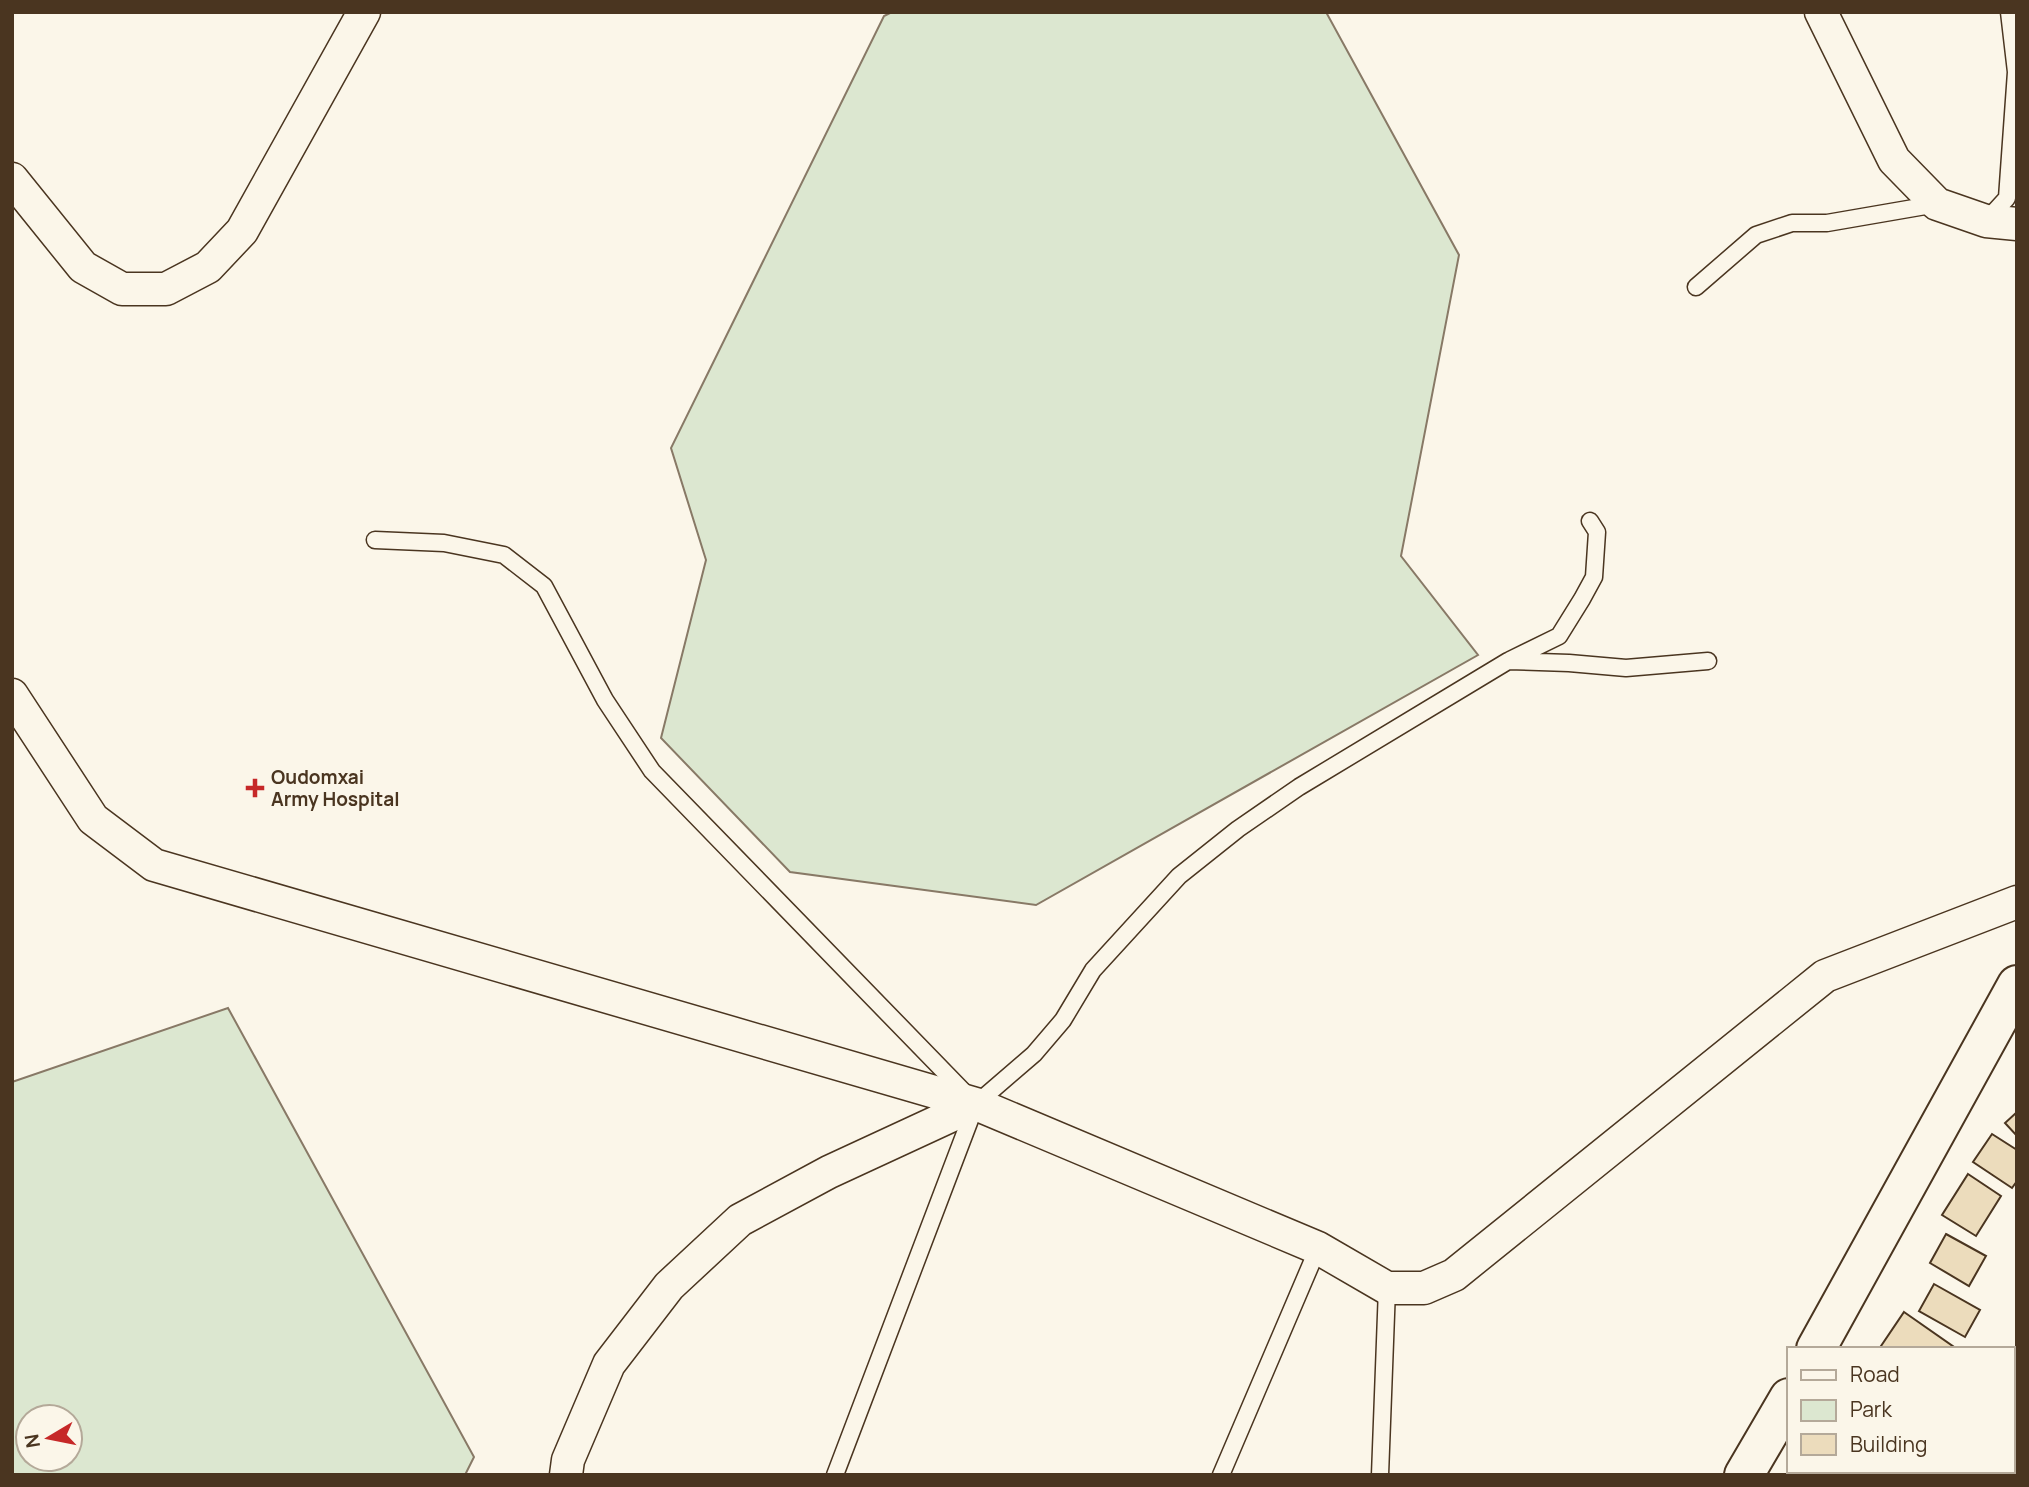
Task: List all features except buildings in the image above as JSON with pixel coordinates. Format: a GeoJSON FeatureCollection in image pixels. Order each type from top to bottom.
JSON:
{"type":"FeatureCollection","features":[{"type":"Feature","properties":{"kind":"main road"},"geometry":{"type":"LineString","coordinates":[[1817,1347],[2017,985]]}},
{"type":"Feature","properties":{"kind":"main road"},"geometry":{"type":"LineString","coordinates":[[1744,1475],[1785,1413]]}},
{"type":"Feature","properties":{"kind":"street"},"geometry":{"type":"LineString","coordinates":[[12,179],[83,267],[122,289],[166,289],[208,267],[242,231],[364,12]]}},
{"type":"Feature","properties":{"kind":"street"},"geometry":{"type":"LineString","coordinates":[[1821,12],[1894,160],[1937,204],[1986,221],[2017,224]]}},
{"type":"Feature","properties":{"kind":"street"},"geometry":{"type":"LineString","coordinates":[[12,695],[93,819],[154,865],[976,1104],[1318,1248],[1387,1288],[1424,1288],[1454,1275],[1825,976],[2017,902]]}},
{"type":"Feature","properties":{"kind":"street"},"geometry":{"type":"LineString","coordinates":[[566,1475],[568,1460],[609,1364],[668,1286],[740,1220],[829,1172],[976,1104]]}},
{"type":"Feature","properties":{"kind":"lane"},"geometry":{"type":"LineString","coordinates":[[1986,221],[2007,198],[2015,72],[2009,12]]}},
{"type":"Feature","properties":{"kind":"lane"},"geometry":{"type":"LineString","coordinates":[[1696,287],[1756,235],[1792,223],[1827,223],[1937,204]]}},
{"type":"Feature","properties":{"kind":"lane"},"geometry":{"type":"LineString","coordinates":[[835,1475],[976,1104],[1034,1054],[1063,1020],[1093,970],[1179,876],[1238,828],[1299,787],[1508,661],[1559,636],[1594,577],[1597,532],[1590,522]]}},
{"type":"Feature","properties":{"kind":"lane"},"geometry":{"type":"LineString","coordinates":[[375,540],[444,543],[504,555],[544,586],[605,700],[652,771],[976,1104]]}},
{"type":"Feature","properties":{"kind":"lane"},"geometry":{"type":"LineString","coordinates":[[1508,661],[1626,668],[1708,661]]}},
{"type":"Feature","properties":{"kind":"lane"},"geometry":{"type":"LineString","coordinates":[[1221,1475],[1318,1248]]}},
{"type":"Feature","properties":{"kind":"lane"},"geometry":{"type":"LineString","coordinates":[[1380,1475],[1387,1288]]}},
{"type":"Feature","properties":{"kind":"green space"},"geometry":{"type":"Polygon","coordinates":[[[892,12],[1326,12],[1459,255],[1401,556],[1478,655],[1036,905],[790,872],[661,738],[706,560],[671,448],[884,16],[892,12]]]}},
{"type":"Feature","properties":{"kind":"green space"},"geometry":{"type":"Polygon","coordinates":[[[228,1008],[474,1457],[465,1475],[12,1475],[12,1082],[228,1008]]]}},
{"type":"Feature","properties":{"kind":"place","name":"Oudomxai Army Hospital"},"geometry":{"type":"Point","coordinates":[255,788]}}]}
